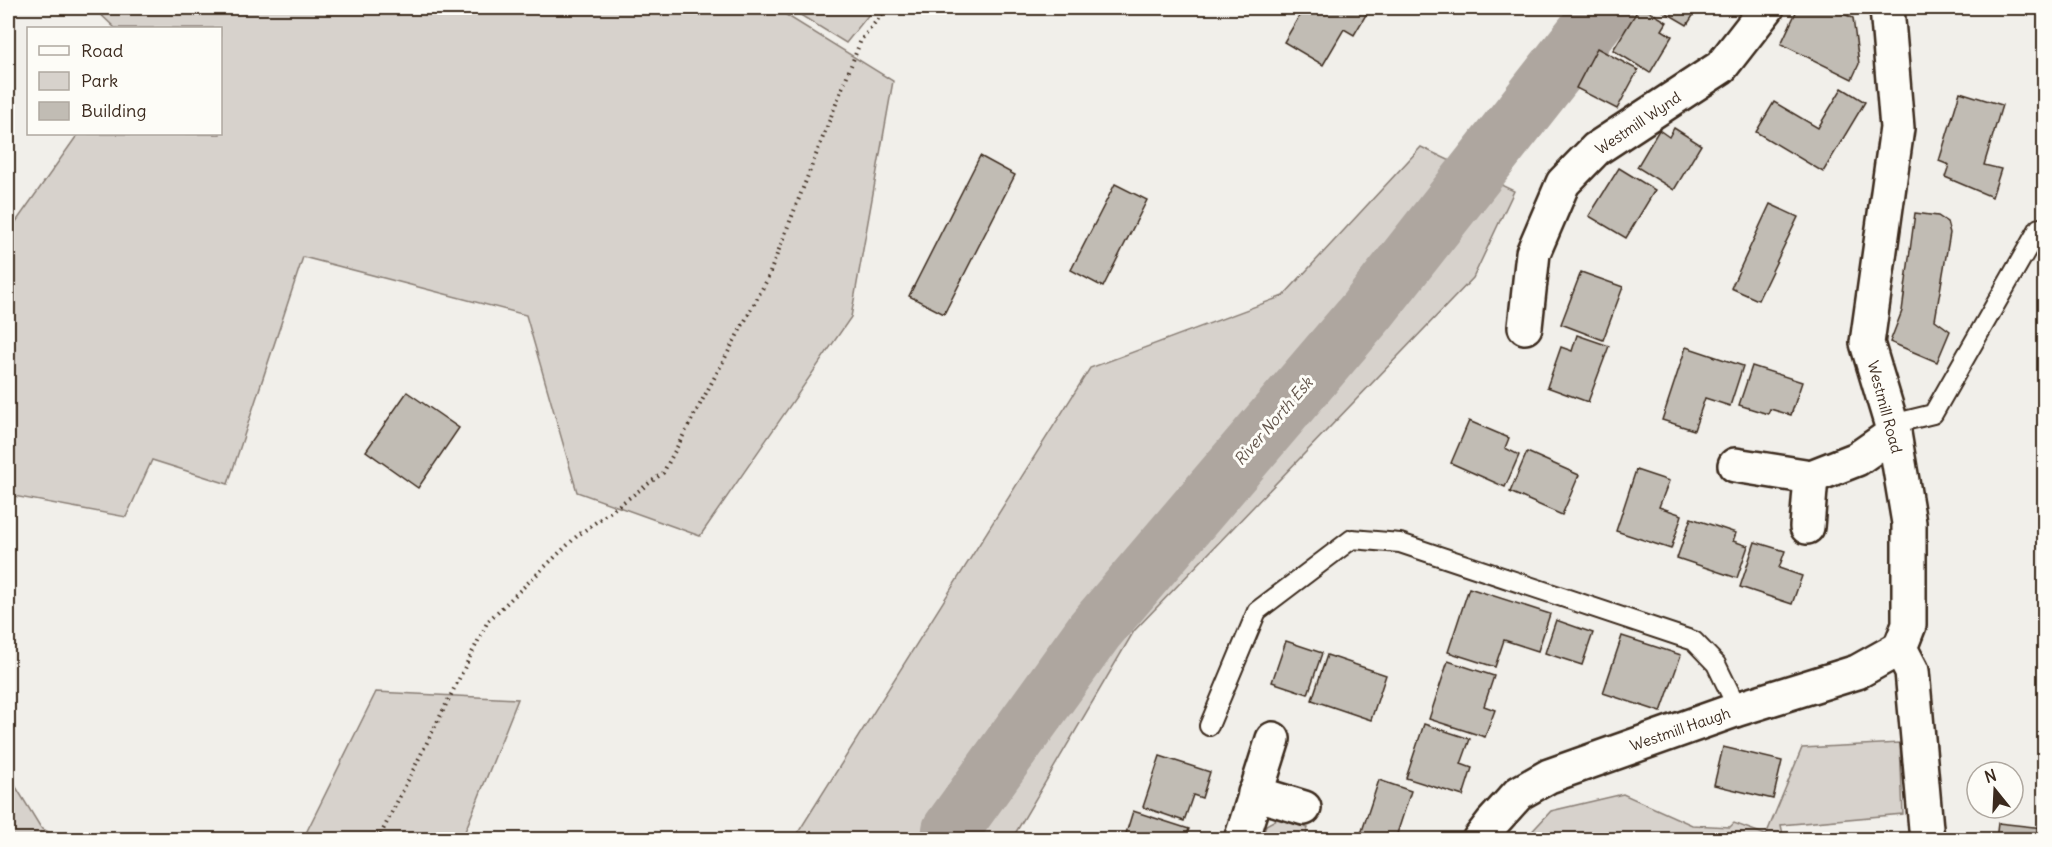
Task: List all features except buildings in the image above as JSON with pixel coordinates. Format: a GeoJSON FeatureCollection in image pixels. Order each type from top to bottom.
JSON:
{"type":"FeatureCollection","features":[{"type":"Feature","properties":{"kind":"street","name":"Westmill Wynd"},"geometry":{"type":"LineString","coordinates":[[1525,327],[1533,253],[1563,183],[1596,149],[1721,68],[1767,8]]}},
{"type":"Feature","properties":{"kind":"street","name":"Westmill Road"},"geometry":{"type":"LineString","coordinates":[[1887,8],[1897,128],[1867,343],[1893,428],[1909,523],[1909,625],[1900,648]]}},
{"type":"Feature","properties":{"kind":"street"},"geometry":{"type":"LineString","coordinates":[[1735,465],[1811,477],[1857,459],[1893,428]]}},
{"type":"Feature","properties":{"kind":"street"},"geometry":{"type":"LineString","coordinates":[[1807,527],[1811,477]]}},
{"type":"Feature","properties":{"kind":"street"},"geometry":{"type":"LineString","coordinates":[[1900,648],[1912,672],[1927,840]]}},
{"type":"Feature","properties":{"kind":"street","name":"Westmill Haugh"},"geometry":{"type":"LineString","coordinates":[[1479,840],[1519,793],[1549,776],[1738,709],[1857,672],[1900,648]]}},
{"type":"Feature","properties":{"kind":"street"},"geometry":{"type":"LineString","coordinates":[[1240,840],[1273,739]]}},
{"type":"Feature","properties":{"kind":"street"},"geometry":{"type":"LineString","coordinates":[[1255,793],[1304,808]]}},
{"type":"Feature","properties":{"kind":"lane"},"geometry":{"type":"LineString","coordinates":[[1893,428],[1933,414],[2039,228]]}},
{"type":"Feature","properties":{"kind":"lane"},"geometry":{"type":"LineString","coordinates":[[1209,726],[1257,611],[1352,539],[1400,543],[1694,641],[1716,664],[1738,709]]}},
{"type":"Feature","properties":{"kind":"path"},"geometry":{"type":"LineString","coordinates":[[378,840],[488,621],[578,536],[663,473],[767,280],[861,40],[887,8]]}},
{"type":"Feature","properties":{"kind":"green space"},"geometry":{"type":"Polygon","coordinates":[[[94,8],[775,8],[893,81],[851,317],[700,536],[577,492],[526,315],[303,257],[228,484],[152,460],[126,517],[8,495],[8,233],[77,135],[222,135],[222,27],[114,27],[94,8]]]}},
{"type":"Feature","properties":{"kind":"green space"},"geometry":{"type":"Polygon","coordinates":[[[789,8],[874,8],[846,43],[789,8]]]}},
{"type":"Feature","properties":{"kind":"green space"},"geometry":{"type":"Polygon","coordinates":[[[1421,147],[1514,191],[1473,278],[1134,631],[1012,839],[794,839],[1090,368],[1283,296],[1421,147]]]}},
{"type":"Feature","properties":{"kind":"green space"},"geometry":{"type":"Polygon","coordinates":[[[376,692],[518,699],[462,839],[303,839],[376,692]]]}},
{"type":"Feature","properties":{"kind":"green space"},"geometry":{"type":"Polygon","coordinates":[[[1900,743],[1903,814],[1781,825],[1784,839],[1525,839],[1551,811],[1623,794],[1692,825],[1730,827],[1734,823],[1766,835],[1802,748],[1900,743]]]}},
{"type":"Feature","properties":{"kind":"green space"},"geometry":{"type":"Polygon","coordinates":[[[8,774],[41,828],[61,839],[8,839],[8,774]]]}},
{"type":"Feature","properties":{"kind":"green space"},"geometry":{"type":"Polygon","coordinates":[[[1277,819],[1308,828],[1305,839],[1262,839],[1266,825],[1277,819]]]}},
{"type":"Feature","properties":{"kind":"waterway","name":"River North Esk"},"geometry":{"type":"LineString","coordinates":[[950,840],[951,830],[1095,630],[1367,311],[1605,8]]}}]}
